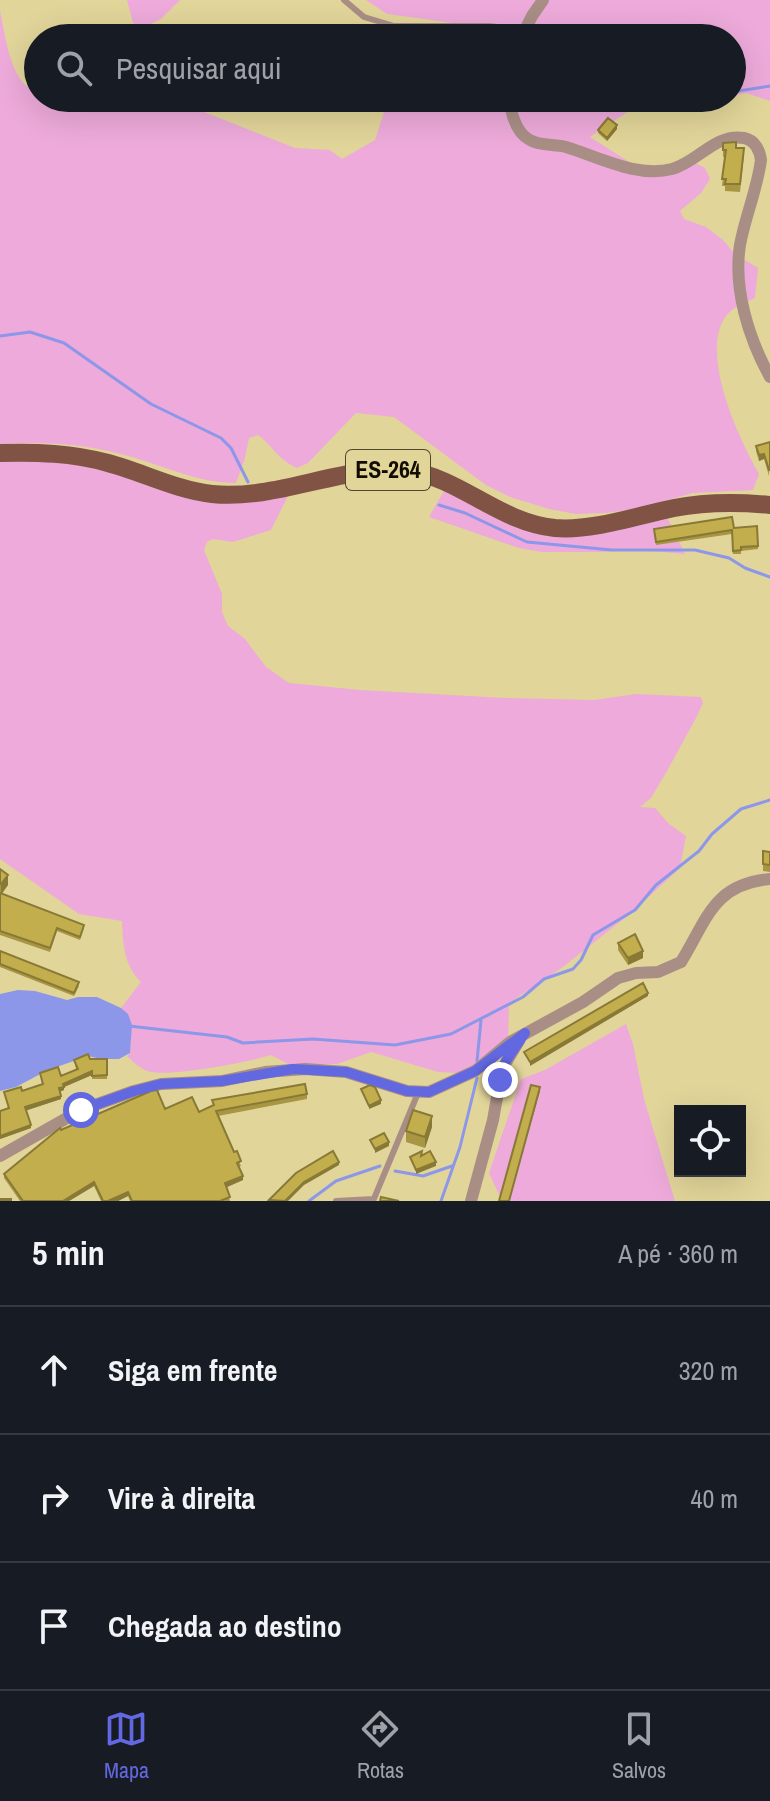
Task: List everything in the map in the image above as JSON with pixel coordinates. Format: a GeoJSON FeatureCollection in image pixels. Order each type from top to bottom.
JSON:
{"type":"FeatureCollection","features":[{"type":"Feature","properties":{"kind":"main road","name":"ES-264"},"geometry":{"type":"LineString","coordinates":[[0,453],[78,456],[211,494],[276,491],[346,476],[392,470],[411,471],[439,479],[513,518],[557,528],[579,528],[704,505],[770,505]]}},
{"type":"Feature","properties":{"kind":"street"},"geometry":{"type":"LineString","coordinates":[[528,24],[543,0]]}},
{"type":"Feature","properties":{"kind":"street"},"geometry":{"type":"LineString","coordinates":[[513,112],[523,135],[532,142],[566,147],[614,165],[635,169],[673,169],[723,140],[744,138],[752,141],[761,154],[761,160],[741,242],[737,273],[742,302],[760,360],[770,377]]}},
{"type":"Feature","properties":{"kind":"street"},"geometry":{"type":"LineString","coordinates":[[0,1156],[81,1110],[161,1084],[222,1081],[265,1072],[305,1069],[346,1072],[418,1093],[441,1087],[475,1071],[525,1033],[583,1002],[618,978],[658,972],[681,962],[716,902],[734,888],[755,880],[770,879]]}},
{"type":"Feature","properties":{"kind":"street"},"geometry":{"type":"LineString","coordinates":[[471,1201],[493,1120],[502,1069],[525,1033]]}},
{"type":"Feature","properties":{"kind":"lane"},"geometry":{"type":"LineString","coordinates":[[344,0],[364,17],[387,24]]}},
{"type":"Feature","properties":{"kind":"lane"},"geometry":{"type":"LineString","coordinates":[[336,1201],[373,1200],[418,1093]]}},
{"type":"Feature","properties":{"kind":"shaded area"},"geometry":{"type":"Polygon","coordinates":[[[127,0],[180,0],[161,19],[150,24],[133,23],[127,0]]]}},
{"type":"Feature","properties":{"kind":"shaded area"},"geometry":{"type":"Polygon","coordinates":[[[366,0],[770,0],[770,101],[746,93],[746,24],[461,24],[387,14],[366,0]]]}},
{"type":"Feature","properties":{"kind":"shaded area"},"geometry":{"type":"Polygon","coordinates":[[[0,11],[15,70],[24,83],[24,112],[204,112],[295,148],[330,150],[342,159],[375,140],[384,112],[628,112],[590,137],[637,167],[667,168],[693,162],[705,168],[710,179],[701,193],[680,211],[684,219],[706,227],[735,254],[758,268],[755,298],[738,306],[724,319],[718,335],[717,354],[725,398],[759,474],[753,490],[693,493],[635,509],[606,513],[576,514],[549,509],[510,497],[486,485],[394,417],[356,413],[308,463],[297,468],[285,461],[258,435],[249,438],[236,483],[197,478],[118,453],[85,447],[51,443],[0,444],[0,11]]]}},
{"type":"Feature","properties":{"kind":"shaded area"},"geometry":{"type":"Polygon","coordinates":[[[39,457],[162,482],[289,494],[271,530],[233,542],[213,539],[207,542],[204,550],[222,594],[222,612],[228,626],[245,639],[266,667],[289,683],[505,698],[594,700],[636,694],[701,697],[703,703],[667,771],[651,798],[640,807],[655,808],[669,824],[686,836],[680,868],[631,913],[563,967],[509,1003],[508,1043],[491,1062],[457,1073],[438,1072],[371,1052],[337,1064],[288,1064],[271,1055],[190,1071],[157,1073],[142,1068],[127,1056],[130,1053],[131,1029],[121,1008],[141,982],[128,962],[122,921],[79,914],[0,859],[0,459],[39,457]]]}},
{"type":"Feature","properties":{"kind":"shaded area"},"geometry":{"type":"Polygon","coordinates":[[[449,482],[545,524],[666,515],[685,554],[629,549],[542,552],[519,548],[429,517],[449,482]]]}},
{"type":"Feature","properties":{"kind":"shaded area"},"geometry":{"type":"Polygon","coordinates":[[[626,1024],[644,1099],[675,1201],[502,1201],[489,1173],[521,1079],[545,1070],[626,1024]]]}},
{"type":"Feature","properties":{"kind":"water"},"geometry":{"type":"Polygon","coordinates":[[[18,990],[35,991],[67,1000],[97,997],[121,1008],[128,1014],[132,1025],[130,1053],[119,1059],[88,1056],[0,1091],[0,994],[18,990]]]}},
{"type":"Feature","properties":{"kind":"building"},"geometry":{"type":"Polygon","coordinates":[[[608,118],[617,125],[607,138],[598,130],[608,118]]]}},
{"type":"Feature","properties":{"kind":"building"},"geometry":{"type":"Polygon","coordinates":[[[736,142],[736,148],[744,148],[740,184],[725,184],[726,179],[722,179],[726,150],[723,150],[723,143],[736,142]]]}},
{"type":"Feature","properties":{"kind":"building"},"geometry":{"type":"Polygon","coordinates":[[[770,442],[769,470],[764,454],[759,455],[756,446],[770,442]]]}},
{"type":"Feature","properties":{"kind":"building"},"geometry":{"type":"Polygon","coordinates":[[[732,517],[734,528],[757,526],[758,546],[733,551],[732,530],[656,542],[654,529],[732,517]]]}},
{"type":"Feature","properties":{"kind":"building"},"geometry":{"type":"Polygon","coordinates":[[[763,851],[770,852],[770,865],[763,864],[763,851]]]}},
{"type":"Feature","properties":{"kind":"building"},"geometry":{"type":"Polygon","coordinates":[[[0,869],[8,875],[1,884],[0,883],[0,869]]]}},
{"type":"Feature","properties":{"kind":"building"},"geometry":{"type":"Polygon","coordinates":[[[0,893],[84,925],[80,937],[57,928],[50,948],[0,931],[0,893]]]}},
{"type":"Feature","properties":{"kind":"building"},"geometry":{"type":"Polygon","coordinates":[[[635,934],[643,951],[628,958],[618,943],[635,934]]]}},
{"type":"Feature","properties":{"kind":"building"},"geometry":{"type":"Polygon","coordinates":[[[0,951],[79,982],[74,993],[0,964],[0,951]]]}},
{"type":"Feature","properties":{"kind":"building"},"geometry":{"type":"Polygon","coordinates":[[[643,983],[648,993],[530,1062],[524,1052],[643,983]]]}},
{"type":"Feature","properties":{"kind":"building"},"geometry":{"type":"Polygon","coordinates":[[[88,1054],[90,1059],[107,1059],[107,1075],[92,1076],[92,1071],[63,1084],[64,1087],[59,1088],[61,1096],[25,1107],[31,1125],[0,1136],[0,1111],[9,1108],[4,1092],[21,1087],[22,1091],[43,1084],[40,1073],[58,1067],[61,1076],[78,1069],[74,1060],[88,1054]]]}},
{"type":"Feature","properties":{"kind":"building"},"geometry":{"type":"Polygon","coordinates":[[[305,1084],[307,1094],[216,1111],[234,1152],[237,1151],[241,1161],[237,1163],[243,1176],[225,1183],[230,1197],[220,1201],[132,1201],[128,1192],[103,1201],[94,1182],[63,1201],[23,1201],[4,1174],[60,1128],[151,1091],[157,1090],[165,1109],[192,1097],[199,1112],[214,1105],[212,1100],[305,1084]]]}},
{"type":"Feature","properties":{"kind":"building"},"geometry":{"type":"Polygon","coordinates":[[[370,1085],[375,1087],[381,1100],[369,1106],[361,1089],[370,1085]]]}},
{"type":"Feature","properties":{"kind":"building"},"geometry":{"type":"Polygon","coordinates":[[[531,1085],[540,1087],[509,1201],[499,1201],[531,1085]]]}},
{"type":"Feature","properties":{"kind":"building"},"geometry":{"type":"Polygon","coordinates":[[[413,1110],[432,1116],[425,1137],[406,1131],[413,1110]]]}},
{"type":"Feature","properties":{"kind":"building"},"geometry":{"type":"Polygon","coordinates":[[[384,1133],[389,1142],[375,1149],[370,1140],[384,1133]]]}},
{"type":"Feature","properties":{"kind":"building"},"geometry":{"type":"Polygon","coordinates":[[[333,1151],[339,1162],[304,1182],[285,1201],[269,1200],[296,1173],[333,1151]]]}},
{"type":"Feature","properties":{"kind":"building"},"geometry":{"type":"Polygon","coordinates":[[[422,1151],[421,1156],[430,1151],[436,1162],[416,1170],[410,1157],[422,1151]]]}},
{"type":"Feature","properties":{"kind":"waterway"},"geometry":{"type":"LineString","coordinates":[[746,90],[770,86]]}},
{"type":"Feature","properties":{"kind":"waterway"},"geometry":{"type":"LineString","coordinates":[[0,336],[30,332],[64,343],[151,404],[221,438],[231,448],[248,482]]}},
{"type":"Feature","properties":{"kind":"waterway"},"geometry":{"type":"LineString","coordinates":[[439,505],[465,513],[527,542],[612,550],[695,550],[729,558],[770,577]]}},
{"type":"Feature","properties":{"kind":"waterway"},"geometry":{"type":"LineString","coordinates":[[129,1026],[227,1037],[243,1043],[313,1039],[395,1045],[451,1034],[523,997],[544,979],[573,969],[593,935],[635,910],[656,885],[699,851],[712,834],[741,809],[770,800]]}},
{"type":"Feature","properties":{"kind":"waterway"},"geometry":{"type":"LineString","coordinates":[[477,1061],[481,1020]]}},
{"type":"Feature","properties":{"kind":"waterway"},"geometry":{"type":"LineString","coordinates":[[441,1201],[460,1147],[477,1078]]}},
{"type":"Feature","properties":{"kind":"waterway"},"geometry":{"type":"LineString","coordinates":[[309,1201],[336,1181],[380,1166]]}},
{"type":"Feature","properties":{"kind":"waterway"},"geometry":{"type":"LineString","coordinates":[[395,1171],[423,1176],[452,1166]]}},
{"type":"Feature","properties":{"kind":"route"},"geometry":{"type":"LineString","coordinates":[[81,1110],[161,1084],[222,1081],[293,1069],[346,1072],[407,1091],[429,1092],[475,1071],[525,1033],[506,1061],[500,1080]]}}]}
